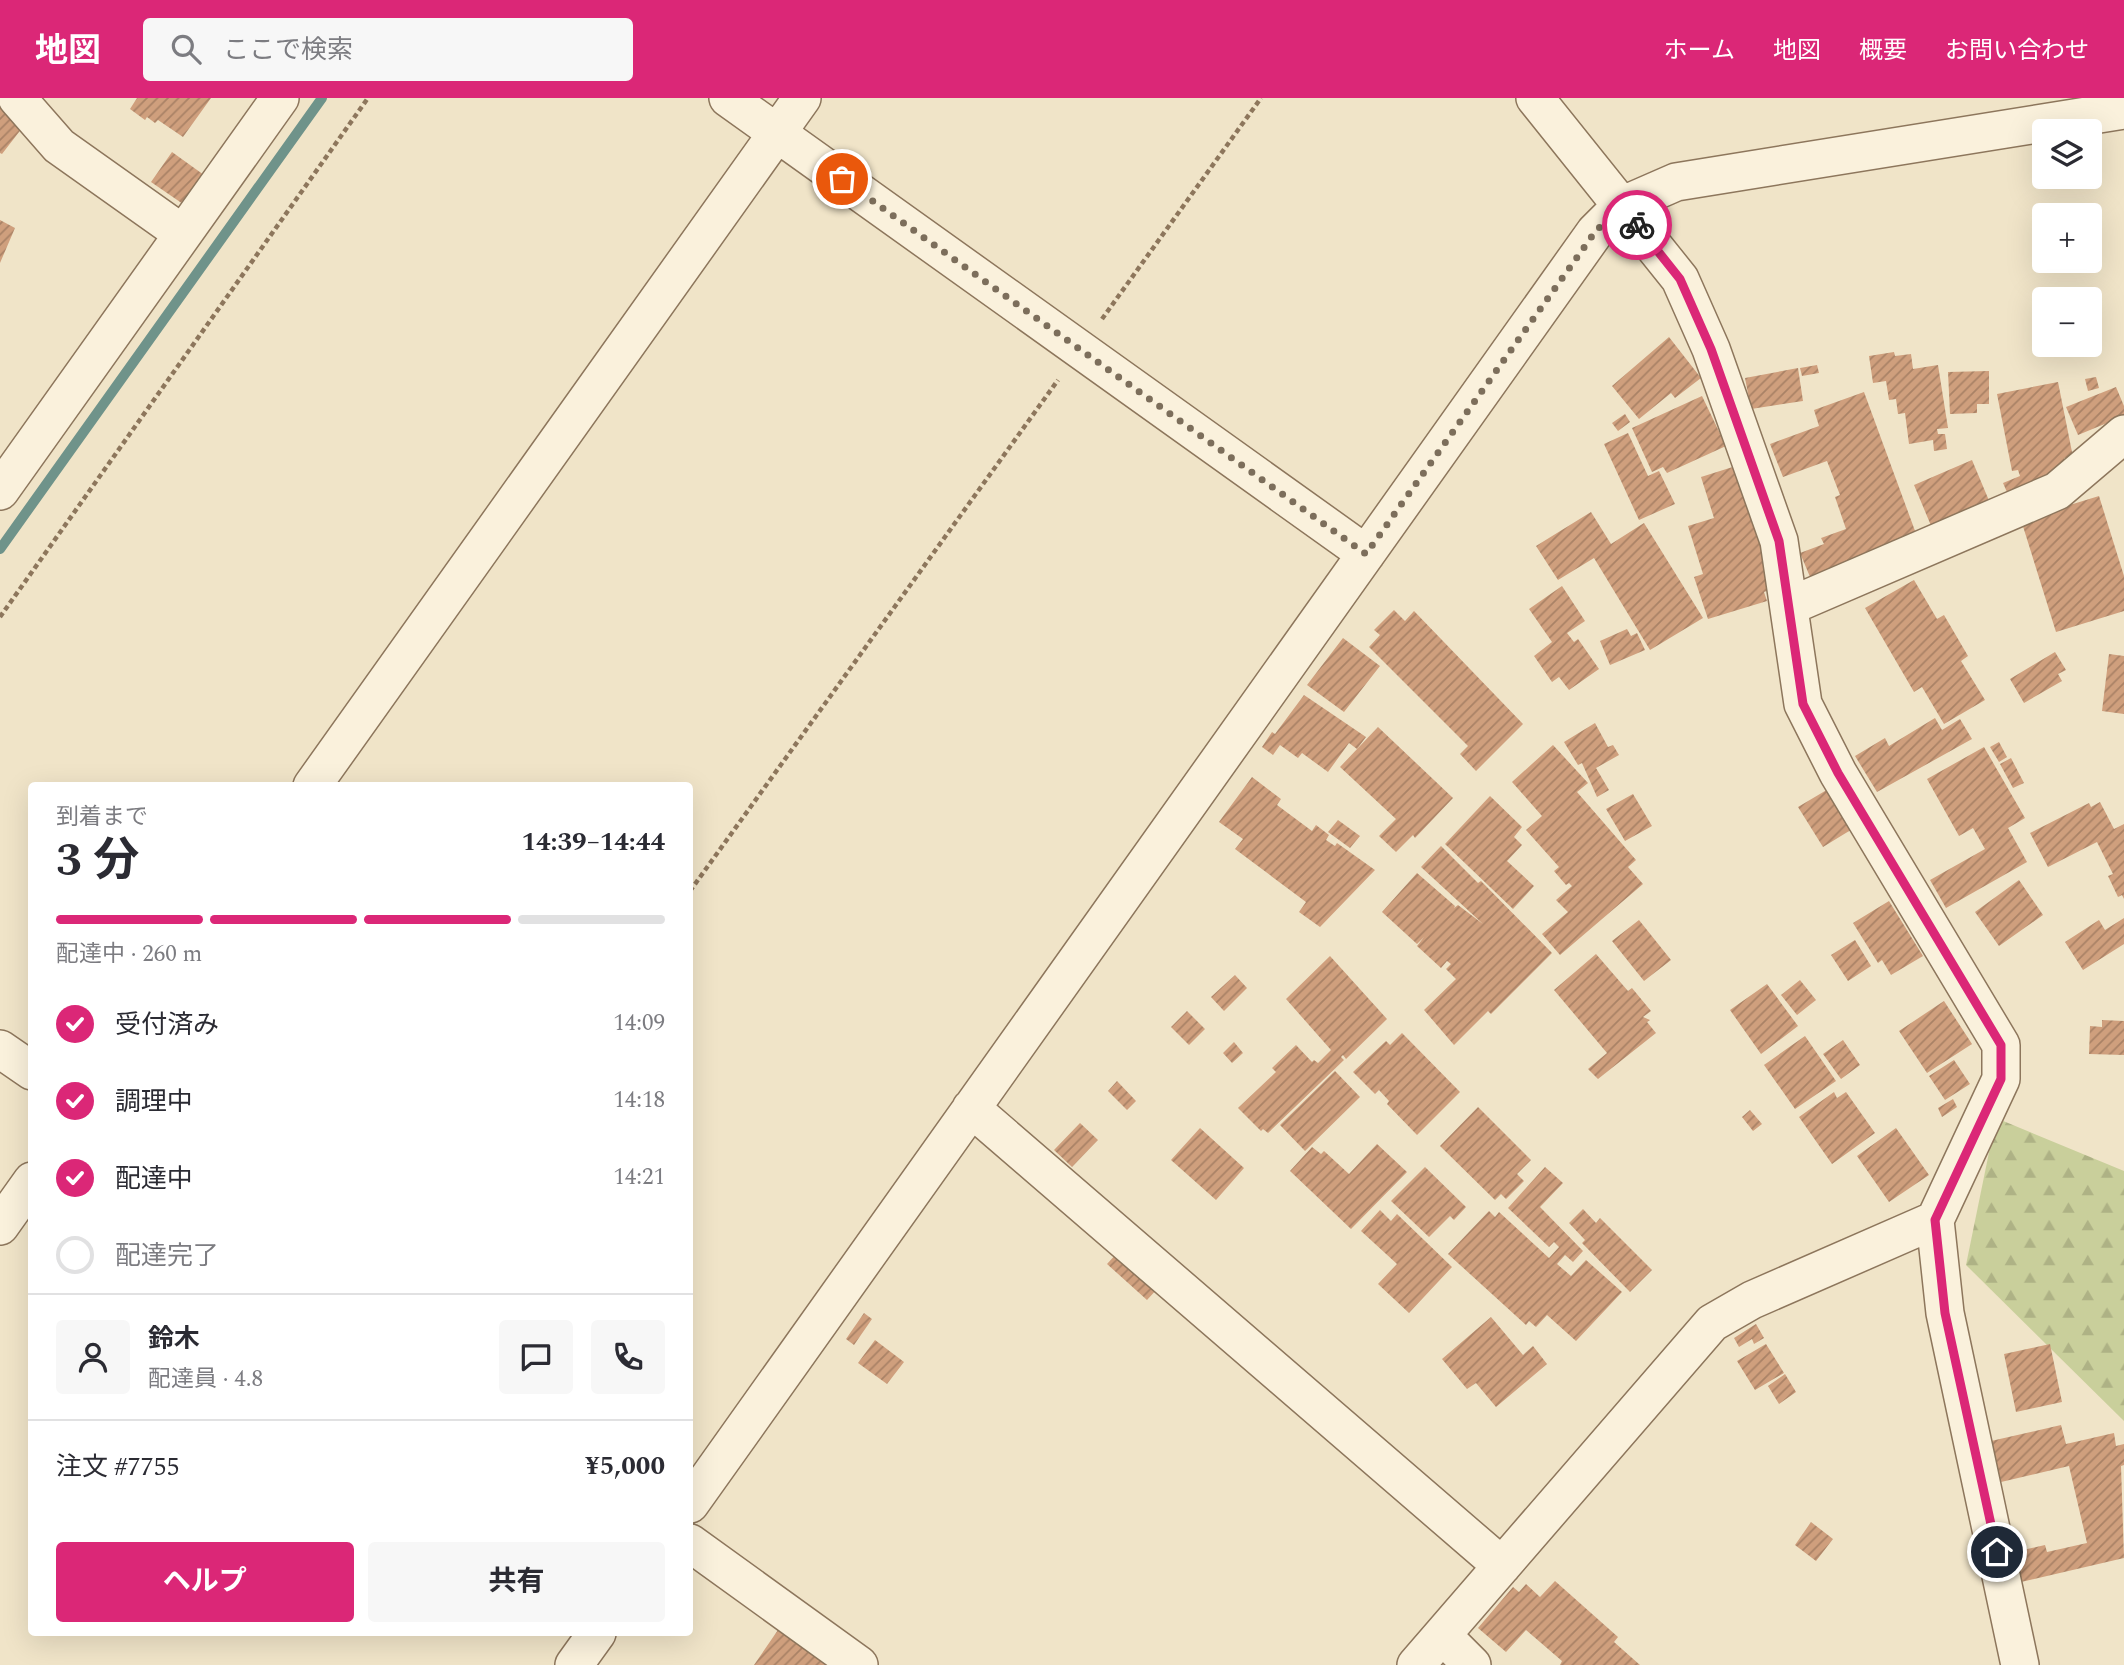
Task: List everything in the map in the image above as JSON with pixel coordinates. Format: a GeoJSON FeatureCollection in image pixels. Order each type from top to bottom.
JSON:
{"type":"FeatureCollection","features":[{"type":"Feature","properties":{"kind":"street"},"geometry":{"type":"LineString","coordinates":[[17,98],[59,146],[183,234]]}},
{"type":"Feature","properties":{"kind":"street"},"geometry":{"type":"LineString","coordinates":[[0,491],[280,98]]}},
{"type":"Feature","properties":{"kind":"street"},"geometry":{"type":"LineString","coordinates":[[728,98],[1366,554]]}},
{"type":"Feature","properties":{"kind":"street"},"geometry":{"type":"LineString","coordinates":[[315,782],[802,98]]}},
{"type":"Feature","properties":{"kind":"street"},"geometry":{"type":"LineString","coordinates":[[1535,98],[1680,279],[1711,349],[1779,541],[1803,704],[1838,773],[2001,1045],[2001,1079],[1935,1220],[1945,1313],[2020,1665]]}},
{"type":"Feature","properties":{"kind":"street"},"geometry":{"type":"LineString","coordinates":[[693,1500],[1595,232],[1621,206],[1676,182],[2124,110]]}},
{"type":"Feature","properties":{"kind":"street"},"geometry":{"type":"LineString","coordinates":[[1790,606],[2057,491],[2124,434]]}},
{"type":"Feature","properties":{"kind":"street"},"geometry":{"type":"LineString","coordinates":[[0,1049],[28,1069]]}},
{"type":"Feature","properties":{"kind":"street"},"geometry":{"type":"LineString","coordinates":[[971,1108],[1502,1566]]}},
{"type":"Feature","properties":{"kind":"street"},"geometry":{"type":"LineString","coordinates":[[0,1226],[28,1187]]}},
{"type":"Feature","properties":{"kind":"street"},"geometry":{"type":"LineString","coordinates":[[1416,1665],[1712,1323],[1752,1300],[1935,1220]]}},
{"type":"Feature","properties":{"kind":"street"},"geometry":{"type":"LineString","coordinates":[[693,1546],[859,1665]]}},
{"type":"Feature","properties":{"kind":"street"},"geometry":{"type":"LineString","coordinates":[[1442,1635],[1472,1665]]}},
{"type":"Feature","properties":{"kind":"street"},"geometry":{"type":"LineString","coordinates":[[574,1665],[595,1636]]}},
{"type":"Feature","properties":{"kind":"path"},"geometry":{"type":"LineString","coordinates":[[0,617],[368,98]]}},
{"type":"Feature","properties":{"kind":"path"},"geometry":{"type":"LineString","coordinates":[[693,887],[1261,98]]}},
{"type":"Feature","properties":{"kind":"green space"},"geometry":{"type":"Polygon","coordinates":[[[1996,1118],[2124,1171],[2124,1421],[1966,1265],[1996,1118]]]}},
{"type":"Feature","properties":{"kind":"building"},"geometry":{"type":"Polygon","coordinates":[[[137,98],[211,98],[183,137],[158,120],[155,123],[147,117],[145,120],[130,109],[137,98]]]}},
{"type":"Feature","properties":{"kind":"building"},"geometry":{"type":"Polygon","coordinates":[[[0,103],[26,123],[2,154],[0,153],[0,103]]]}},
{"type":"Feature","properties":{"kind":"building"},"geometry":{"type":"Polygon","coordinates":[[[172,152],[204,175],[183,204],[151,182],[172,152]]]}},
{"type":"Feature","properties":{"kind":"building"},"geometry":{"type":"Polygon","coordinates":[[[0,220],[15,228],[0,263],[0,220]]]}},
{"type":"Feature","properties":{"kind":"building"},"geometry":{"type":"Polygon","coordinates":[[[1669,337],[1701,378],[1675,398],[1671,393],[1639,419],[1612,386],[1669,337]]]}},
{"type":"Feature","properties":{"kind":"building"},"geometry":{"type":"Polygon","coordinates":[[[1894,352],[1895,356],[1911,354],[1913,369],[1938,365],[1948,428],[1937,429],[1938,434],[1945,434],[1947,449],[1934,451],[1933,440],[1909,444],[1905,413],[1898,414],[1896,399],[1889,400],[1886,381],[1873,383],[1869,356],[1894,352]]]}},
{"type":"Feature","properties":{"kind":"building"},"geometry":{"type":"Polygon","coordinates":[[[1817,365],[1819,373],[1802,376],[1800,368],[1817,365]]]}},
{"type":"Feature","properties":{"kind":"building"},"geometry":{"type":"Polygon","coordinates":[[[1798,368],[1803,401],[1751,409],[1745,378],[1798,368]]]}},
{"type":"Feature","properties":{"kind":"building"},"geometry":{"type":"Polygon","coordinates":[[[1989,371],[1989,404],[1977,404],[1977,413],[1950,414],[1948,372],[1989,371]]]}},
{"type":"Feature","properties":{"kind":"building"},"geometry":{"type":"Polygon","coordinates":[[[2096,377],[2099,388],[2088,391],[2085,379],[2096,377]]]}},
{"type":"Feature","properties":{"kind":"building"},"geometry":{"type":"Polygon","coordinates":[[[2058,382],[2073,457],[2064,458],[2066,468],[2040,477],[2042,484],[2010,499],[2003,483],[2020,476],[2018,470],[2012,471],[1997,394],[2058,382]]]}},
{"type":"Feature","properties":{"kind":"building"},"geometry":{"type":"Polygon","coordinates":[[[2116,387],[2124,406],[2124,416],[2078,435],[2066,407],[2116,387]]]}},
{"type":"Feature","properties":{"kind":"building"},"geometry":{"type":"Polygon","coordinates":[[[1864,392],[1918,539],[1813,584],[1800,553],[1824,544],[1821,538],[1846,529],[1835,497],[1840,495],[1827,461],[1783,477],[1770,444],[1819,426],[1814,410],[1864,392]]]}},
{"type":"Feature","properties":{"kind":"building"},"geometry":{"type":"Polygon","coordinates":[[[1702,396],[1726,446],[1667,473],[1663,467],[1652,472],[1632,428],[1702,396]]]}},
{"type":"Feature","properties":{"kind":"building"},"geometry":{"type":"Polygon","coordinates":[[[1625,414],[1630,422],[1618,431],[1612,423],[1625,414]]]}},
{"type":"Feature","properties":{"kind":"building"},"geometry":{"type":"Polygon","coordinates":[[[1628,433],[1648,476],[1659,471],[1675,504],[1639,520],[1604,444],[1628,433]]]}},
{"type":"Feature","properties":{"kind":"building"},"geometry":{"type":"Polygon","coordinates":[[[1972,460],[1990,503],[1932,528],[1914,485],[1972,460]]]}},
{"type":"Feature","properties":{"kind":"building"},"geometry":{"type":"Polygon","coordinates":[[[1739,465],[1778,587],[1764,592],[1767,601],[1708,619],[1694,577],[1703,574],[1688,526],[1714,518],[1701,477],[1739,465]]]}},
{"type":"Feature","properties":{"kind":"building"},"geometry":{"type":"Polygon","coordinates":[[[2099,496],[2124,576],[2124,611],[2056,632],[2021,520],[2099,496]]]}},
{"type":"Feature","properties":{"kind":"building"},"geometry":{"type":"Polygon","coordinates":[[[1591,512],[1611,544],[1644,523],[1703,618],[1650,650],[1594,558],[1558,580],[1536,546],[1591,512]]]}},
{"type":"Feature","properties":{"kind":"building"},"geometry":{"type":"Polygon","coordinates":[[[1914,580],[1937,619],[1944,615],[1968,656],[1961,661],[1985,700],[1944,724],[1922,687],[1914,692],[1865,608],[1914,580]]]}},
{"type":"Feature","properties":{"kind":"building"},"geometry":{"type":"Polygon","coordinates":[[[1562,586],[1585,621],[1567,633],[1574,642],[1578,639],[1599,669],[1569,690],[1559,677],[1552,682],[1534,656],[1552,642],[1529,609],[1562,586]]]}},
{"type":"Feature","properties":{"kind":"building"},"geometry":{"type":"Polygon","coordinates":[[[1394,610],[1405,621],[1414,611],[1523,724],[1476,771],[1460,754],[1468,746],[1369,647],[1380,635],[1374,630],[1394,610]]]}},
{"type":"Feature","properties":{"kind":"building"},"geometry":{"type":"Polygon","coordinates":[[[1627,629],[1631,636],[1637,633],[1645,650],[1610,665],[1600,641],[1627,629]]]}},
{"type":"Feature","properties":{"kind":"building"},"geometry":{"type":"Polygon","coordinates":[[[1343,638],[1380,666],[1344,712],[1307,685],[1343,638]]]}},
{"type":"Feature","properties":{"kind":"building"},"geometry":{"type":"Polygon","coordinates":[[[2055,652],[2066,670],[2058,674],[2062,681],[2024,703],[2010,679],[2055,652]]]}},
{"type":"Feature","properties":{"kind":"building"},"geometry":{"type":"Polygon","coordinates":[[[2109,654],[2124,656],[2124,714],[2102,711],[2109,654]]]}},
{"type":"Feature","properties":{"kind":"building"},"geometry":{"type":"Polygon","coordinates":[[[1304,695],[1366,737],[1357,749],[1349,743],[1328,772],[1302,753],[1298,758],[1280,745],[1273,755],[1262,747],[1304,695]]]}},
{"type":"Feature","properties":{"kind":"building"},"geometry":{"type":"Polygon","coordinates":[[[1935,718],[1942,730],[1960,719],[1972,739],[1877,792],[1855,756],[1885,738],[1889,746],[1935,718]]]}},
{"type":"Feature","properties":{"kind":"building"},"geometry":{"type":"Polygon","coordinates":[[[1595,723],[1608,747],[1613,745],[1619,755],[1596,768],[1609,790],[1597,797],[1582,763],[1578,765],[1564,742],[1595,723]]]}},
{"type":"Feature","properties":{"kind":"building"},"geometry":{"type":"Polygon","coordinates":[[[1378,727],[1453,798],[1415,838],[1413,835],[1396,852],[1379,836],[1396,819],[1340,767],[1378,727]]]}},
{"type":"Feature","properties":{"kind":"building"},"geometry":{"type":"Polygon","coordinates":[[[1999,742],[2007,757],[1999,762],[1990,747],[1999,742]]]}},
{"type":"Feature","properties":{"kind":"building"},"geometry":{"type":"Polygon","coordinates":[[[1553,745],[1588,783],[1577,792],[1636,860],[1628,867],[1643,884],[1560,955],[1542,934],[1568,912],[1556,900],[1572,886],[1569,883],[1566,885],[1554,871],[1559,867],[1526,830],[1542,816],[1512,782],[1553,745]]]}},
{"type":"Feature","properties":{"kind":"building"},"geometry":{"type":"Polygon","coordinates":[[[1984,747],[2025,818],[2008,828],[2027,862],[1946,908],[1930,880],[1985,849],[1973,828],[1959,836],[1927,779],[1984,747]]]}},
{"type":"Feature","properties":{"kind":"building"},"geometry":{"type":"Polygon","coordinates":[[[2011,758],[2024,783],[2013,788],[2000,764],[2011,758]]]}},
{"type":"Feature","properties":{"kind":"building"},"geometry":{"type":"Polygon","coordinates":[[[1252,777],[1281,799],[1277,805],[1312,831],[1316,825],[1329,835],[1326,840],[1335,846],[1337,843],[1375,870],[1320,927],[1299,912],[1306,902],[1235,849],[1243,839],[1219,822],[1252,777]]]}},
{"type":"Feature","properties":{"kind":"building"},"geometry":{"type":"Polygon","coordinates":[[[1830,788],[1854,828],[1823,847],[1798,807],[1830,788]]]}},
{"type":"Feature","properties":{"kind":"building"},"geometry":{"type":"Polygon","coordinates":[[[1633,794],[1652,826],[1625,841],[1606,809],[1633,794]]]}},
{"type":"Feature","properties":{"kind":"building"},"geometry":{"type":"Polygon","coordinates":[[[1490,796],[1522,827],[1514,837],[1522,845],[1507,861],[1534,886],[1513,909],[1445,844],[1490,796]]]}},
{"type":"Feature","properties":{"kind":"building"},"geometry":{"type":"Polygon","coordinates":[[[2100,802],[2114,829],[2124,824],[2124,899],[2122,895],[2118,897],[2108,876],[2113,874],[2097,842],[2048,867],[2030,833],[2089,803],[2091,807],[2100,802]]]}},
{"type":"Feature","properties":{"kind":"building"},"geometry":{"type":"Polygon","coordinates":[[[1338,820],[1360,836],[1350,848],[1328,832],[1338,820]]]}},
{"type":"Feature","properties":{"kind":"building"},"geometry":{"type":"Polygon","coordinates":[[[1441,846],[1478,883],[1481,881],[1552,953],[1491,1014],[1488,1011],[1454,1045],[1424,1010],[1456,979],[1446,969],[1451,964],[1447,961],[1441,968],[1417,946],[1424,937],[1417,944],[1382,912],[1417,873],[1455,906],[1454,908],[1458,905],[1483,924],[1421,867],[1441,846]]]}},
{"type":"Feature","properties":{"kind":"building"},"geometry":{"type":"Polygon","coordinates":[[[2019,880],[2043,915],[1999,946],[1975,912],[2019,880]]]}},
{"type":"Feature","properties":{"kind":"building"},"geometry":{"type":"Polygon","coordinates":[[[1889,901],[1923,956],[1891,975],[1882,960],[1878,963],[1853,923],[1889,901]]]}},
{"type":"Feature","properties":{"kind":"building"},"geometry":{"type":"Polygon","coordinates":[[[2124,918],[2124,944],[2083,970],[2065,942],[2099,920],[2105,930],[2124,918]]]}},
{"type":"Feature","properties":{"kind":"building"},"geometry":{"type":"Polygon","coordinates":[[[1639,920],[1671,960],[1644,981],[1612,941],[1639,920]]]}},
{"type":"Feature","properties":{"kind":"building"},"geometry":{"type":"Polygon","coordinates":[[[1855,940],[1871,966],[1848,981],[1831,955],[1855,940]]]}},
{"type":"Feature","properties":{"kind":"building"},"geometry":{"type":"Polygon","coordinates":[[[1596,954],[1628,991],[1632,988],[1651,1011],[1643,1017],[1650,1020],[1647,1022],[1656,1033],[1598,1079],[1588,1069],[1607,1053],[1554,990],[1596,954]]]}},
{"type":"Feature","properties":{"kind":"building"},"geometry":{"type":"Polygon","coordinates":[[[1330,956],[1387,1019],[1346,1059],[1343,1055],[1341,1057],[1344,1060],[1268,1133],[1263,1129],[1261,1131],[1238,1108],[1276,1072],[1272,1068],[1296,1045],[1312,1062],[1314,1060],[1318,1063],[1331,1050],[1286,999],[1330,956]]]}},
{"type":"Feature","properties":{"kind":"building"},"geometry":{"type":"Polygon","coordinates":[[[1235,975],[1247,988],[1224,1011],[1211,997],[1235,975]]]}},
{"type":"Feature","properties":{"kind":"building"},"geometry":{"type":"Polygon","coordinates":[[[1800,980],[1816,1000],[1797,1015],[1781,995],[1800,980]]]}},
{"type":"Feature","properties":{"kind":"building"},"geometry":{"type":"Polygon","coordinates":[[[1767,984],[1798,1026],[1761,1054],[1730,1010],[1767,984]]]}},
{"type":"Feature","properties":{"kind":"building"},"geometry":{"type":"Polygon","coordinates":[[[1944,1001],[1972,1044],[1927,1073],[1899,1031],[1944,1001]]]}},
{"type":"Feature","properties":{"kind":"building"},"geometry":{"type":"Polygon","coordinates":[[[1187,1011],[1205,1029],[1189,1045],[1171,1027],[1187,1011]]]}},
{"type":"Feature","properties":{"kind":"building"},"geometry":{"type":"Polygon","coordinates":[[[2102,1020],[2124,1021],[2124,1055],[2089,1054],[2090,1026],[2102,1027],[2102,1020]]]}},
{"type":"Feature","properties":{"kind":"building"},"geometry":{"type":"Polygon","coordinates":[[[1402,1033],[1460,1092],[1417,1135],[1387,1104],[1389,1101],[1379,1090],[1375,1094],[1353,1072],[1386,1041],[1390,1045],[1402,1033]]]}},
{"type":"Feature","properties":{"kind":"building"},"geometry":{"type":"Polygon","coordinates":[[[1805,1036],[1836,1081],[1795,1109],[1764,1065],[1805,1036]]]}},
{"type":"Feature","properties":{"kind":"building"},"geometry":{"type":"Polygon","coordinates":[[[1843,1040],[1860,1065],[1841,1079],[1823,1054],[1843,1040]]]}},
{"type":"Feature","properties":{"kind":"building"},"geometry":{"type":"Polygon","coordinates":[[[1234,1042],[1243,1053],[1232,1063],[1223,1053],[1234,1042]]]}},
{"type":"Feature","properties":{"kind":"building"},"geometry":{"type":"Polygon","coordinates":[[[1954,1060],[1970,1084],[1945,1100],[1929,1076],[1954,1060]]]}},
{"type":"Feature","properties":{"kind":"building"},"geometry":{"type":"Polygon","coordinates":[[[1335,1071],[1360,1097],[1305,1151],[1280,1125],[1335,1071]]]}},
{"type":"Feature","properties":{"kind":"building"},"geometry":{"type":"Polygon","coordinates":[[[1117,1081],[1136,1101],[1127,1110],[1108,1091],[1117,1081]]]}},
{"type":"Feature","properties":{"kind":"building"},"geometry":{"type":"Polygon","coordinates":[[[1834,1092],[1837,1098],[1846,1092],[1875,1133],[1832,1164],[1799,1117],[1834,1092]]]}},
{"type":"Feature","properties":{"kind":"building"},"geometry":{"type":"Polygon","coordinates":[[[1953,1099],[1957,1107],[1942,1117],[1938,1108],[1953,1099]]]}},
{"type":"Feature","properties":{"kind":"building"},"geometry":{"type":"Polygon","coordinates":[[[1478,1107],[1531,1160],[1517,1174],[1524,1181],[1506,1199],[1501,1194],[1495,1200],[1440,1146],[1478,1107]]]}},
{"type":"Feature","properties":{"kind":"building"},"geometry":{"type":"Polygon","coordinates":[[[1750,1110],[1762,1124],[1753,1131],[1742,1117],[1750,1110]]]}},
{"type":"Feature","properties":{"kind":"building"},"geometry":{"type":"Polygon","coordinates":[[[1080,1123],[1098,1140],[1072,1167],[1054,1150],[1080,1123]]]}},
{"type":"Feature","properties":{"kind":"building"},"geometry":{"type":"Polygon","coordinates":[[[1200,1128],[1244,1168],[1216,1200],[1171,1160],[1200,1128]]]}},
{"type":"Feature","properties":{"kind":"building"},"geometry":{"type":"Polygon","coordinates":[[[1896,1128],[1929,1175],[1889,1202],[1857,1156],[1896,1128]]]}},
{"type":"Feature","properties":{"kind":"building"},"geometry":{"type":"Polygon","coordinates":[[[1377,1144],[1407,1172],[1351,1229],[1290,1171],[1312,1147],[1321,1154],[1324,1151],[1349,1174],[1377,1144]]]}},
{"type":"Feature","properties":{"kind":"building"},"geometry":{"type":"Polygon","coordinates":[[[1425,1167],[1466,1207],[1454,1220],[1450,1216],[1429,1237],[1391,1201],[1425,1167]]]}},
{"type":"Feature","properties":{"kind":"building"},"geometry":{"type":"Polygon","coordinates":[[[1545,1167],[1563,1183],[1540,1207],[1583,1251],[1573,1262],[1565,1255],[1557,1264],[1571,1276],[1586,1260],[1622,1292],[1576,1341],[1547,1315],[1536,1327],[1529,1321],[1526,1325],[1448,1254],[1489,1211],[1495,1217],[1499,1212],[1549,1258],[1559,1247],[1554,1242],[1549,1247],[1508,1208],[1545,1167]]]}},
{"type":"Feature","properties":{"kind":"building"},"geometry":{"type":"Polygon","coordinates":[[[1583,1209],[1596,1223],[1600,1218],[1652,1270],[1630,1292],[1582,1243],[1585,1240],[1569,1223],[1583,1209]]]}},
{"type":"Feature","properties":{"kind":"building"},"geometry":{"type":"Polygon","coordinates":[[[1380,1210],[1391,1221],[1397,1214],[1452,1267],[1409,1313],[1378,1284],[1397,1264],[1361,1231],[1380,1210]]]}},
{"type":"Feature","properties":{"kind":"building"},"geometry":{"type":"Polygon","coordinates":[[[1118,1252],[1158,1288],[1147,1300],[1107,1264],[1118,1252]]]}},
{"type":"Feature","properties":{"kind":"building"},"geometry":{"type":"Polygon","coordinates":[[[864,1313],[872,1319],[854,1345],[846,1339],[864,1313]]]}},
{"type":"Feature","properties":{"kind":"building"},"geometry":{"type":"Polygon","coordinates":[[[1491,1317],[1523,1355],[1533,1346],[1547,1364],[1496,1407],[1476,1383],[1467,1389],[1442,1359],[1491,1317]]]}},
{"type":"Feature","properties":{"kind":"building"},"geometry":{"type":"Polygon","coordinates":[[[1756,1324],[1764,1338],[1754,1344],[1752,1339],[1739,1347],[1734,1338],[1756,1324]]]}},
{"type":"Feature","properties":{"kind":"building"},"geometry":{"type":"Polygon","coordinates":[[[875,1340],[904,1362],[887,1384],[858,1363],[875,1340]]]}},
{"type":"Feature","properties":{"kind":"building"},"geometry":{"type":"Polygon","coordinates":[[[1766,1344],[1784,1373],[1755,1390],[1737,1361],[1766,1344]]]}},
{"type":"Feature","properties":{"kind":"building"},"geometry":{"type":"Polygon","coordinates":[[[2050,1344],[2062,1402],[2016,1412],[2004,1354],[2050,1344]]]}},
{"type":"Feature","properties":{"kind":"building"},"geometry":{"type":"Polygon","coordinates":[[[1785,1374],[1796,1392],[1779,1404],[1768,1386],[1785,1374]]]}},
{"type":"Feature","properties":{"kind":"building"},"geometry":{"type":"Polygon","coordinates":[[[2061,1425],[2066,1444],[2114,1433],[2116,1446],[2124,1444],[2124,1465],[2121,1466],[2124,1558],[2021,1582],[2014,1552],[2045,1545],[2047,1552],[2087,1543],[2069,1466],[2001,1482],[1991,1441],[2061,1425]]]}},
{"type":"Feature","properties":{"kind":"building"},"geometry":{"type":"Polygon","coordinates":[[[1811,1522],[1833,1539],[1816,1561],[1795,1545],[1811,1522]]]}},
{"type":"Feature","properties":{"kind":"building"},"geometry":{"type":"Polygon","coordinates":[[[1555,1581],[1618,1637],[1614,1642],[1640,1665],[1560,1665],[1562,1661],[1526,1630],[1506,1652],[1478,1628],[1513,1587],[1519,1592],[1526,1584],[1540,1597],[1555,1581]]]}},
{"type":"Feature","properties":{"kind":"building"},"geometry":{"type":"Polygon","coordinates":[[[778,1630],[830,1665],[754,1665],[778,1630]]]}},
{"type":"Feature","properties":{"kind":"waterway"},"geometry":{"type":"LineString","coordinates":[[0,549],[322,98]]}},
{"type":"Feature","properties":{"kind":"way so far"},"geometry":{"type":"LineString","coordinates":[[842,179],[1366,554],[1595,232],[1621,206],[1637,225]]}},
{"type":"Feature","properties":{"kind":"route"},"geometry":{"type":"LineString","coordinates":[[1637,225],[1680,279],[1711,349],[1779,541],[1803,704],[1838,773],[2001,1045],[2001,1079],[1935,1220],[1945,1313],[1997,1552]]}}]}
